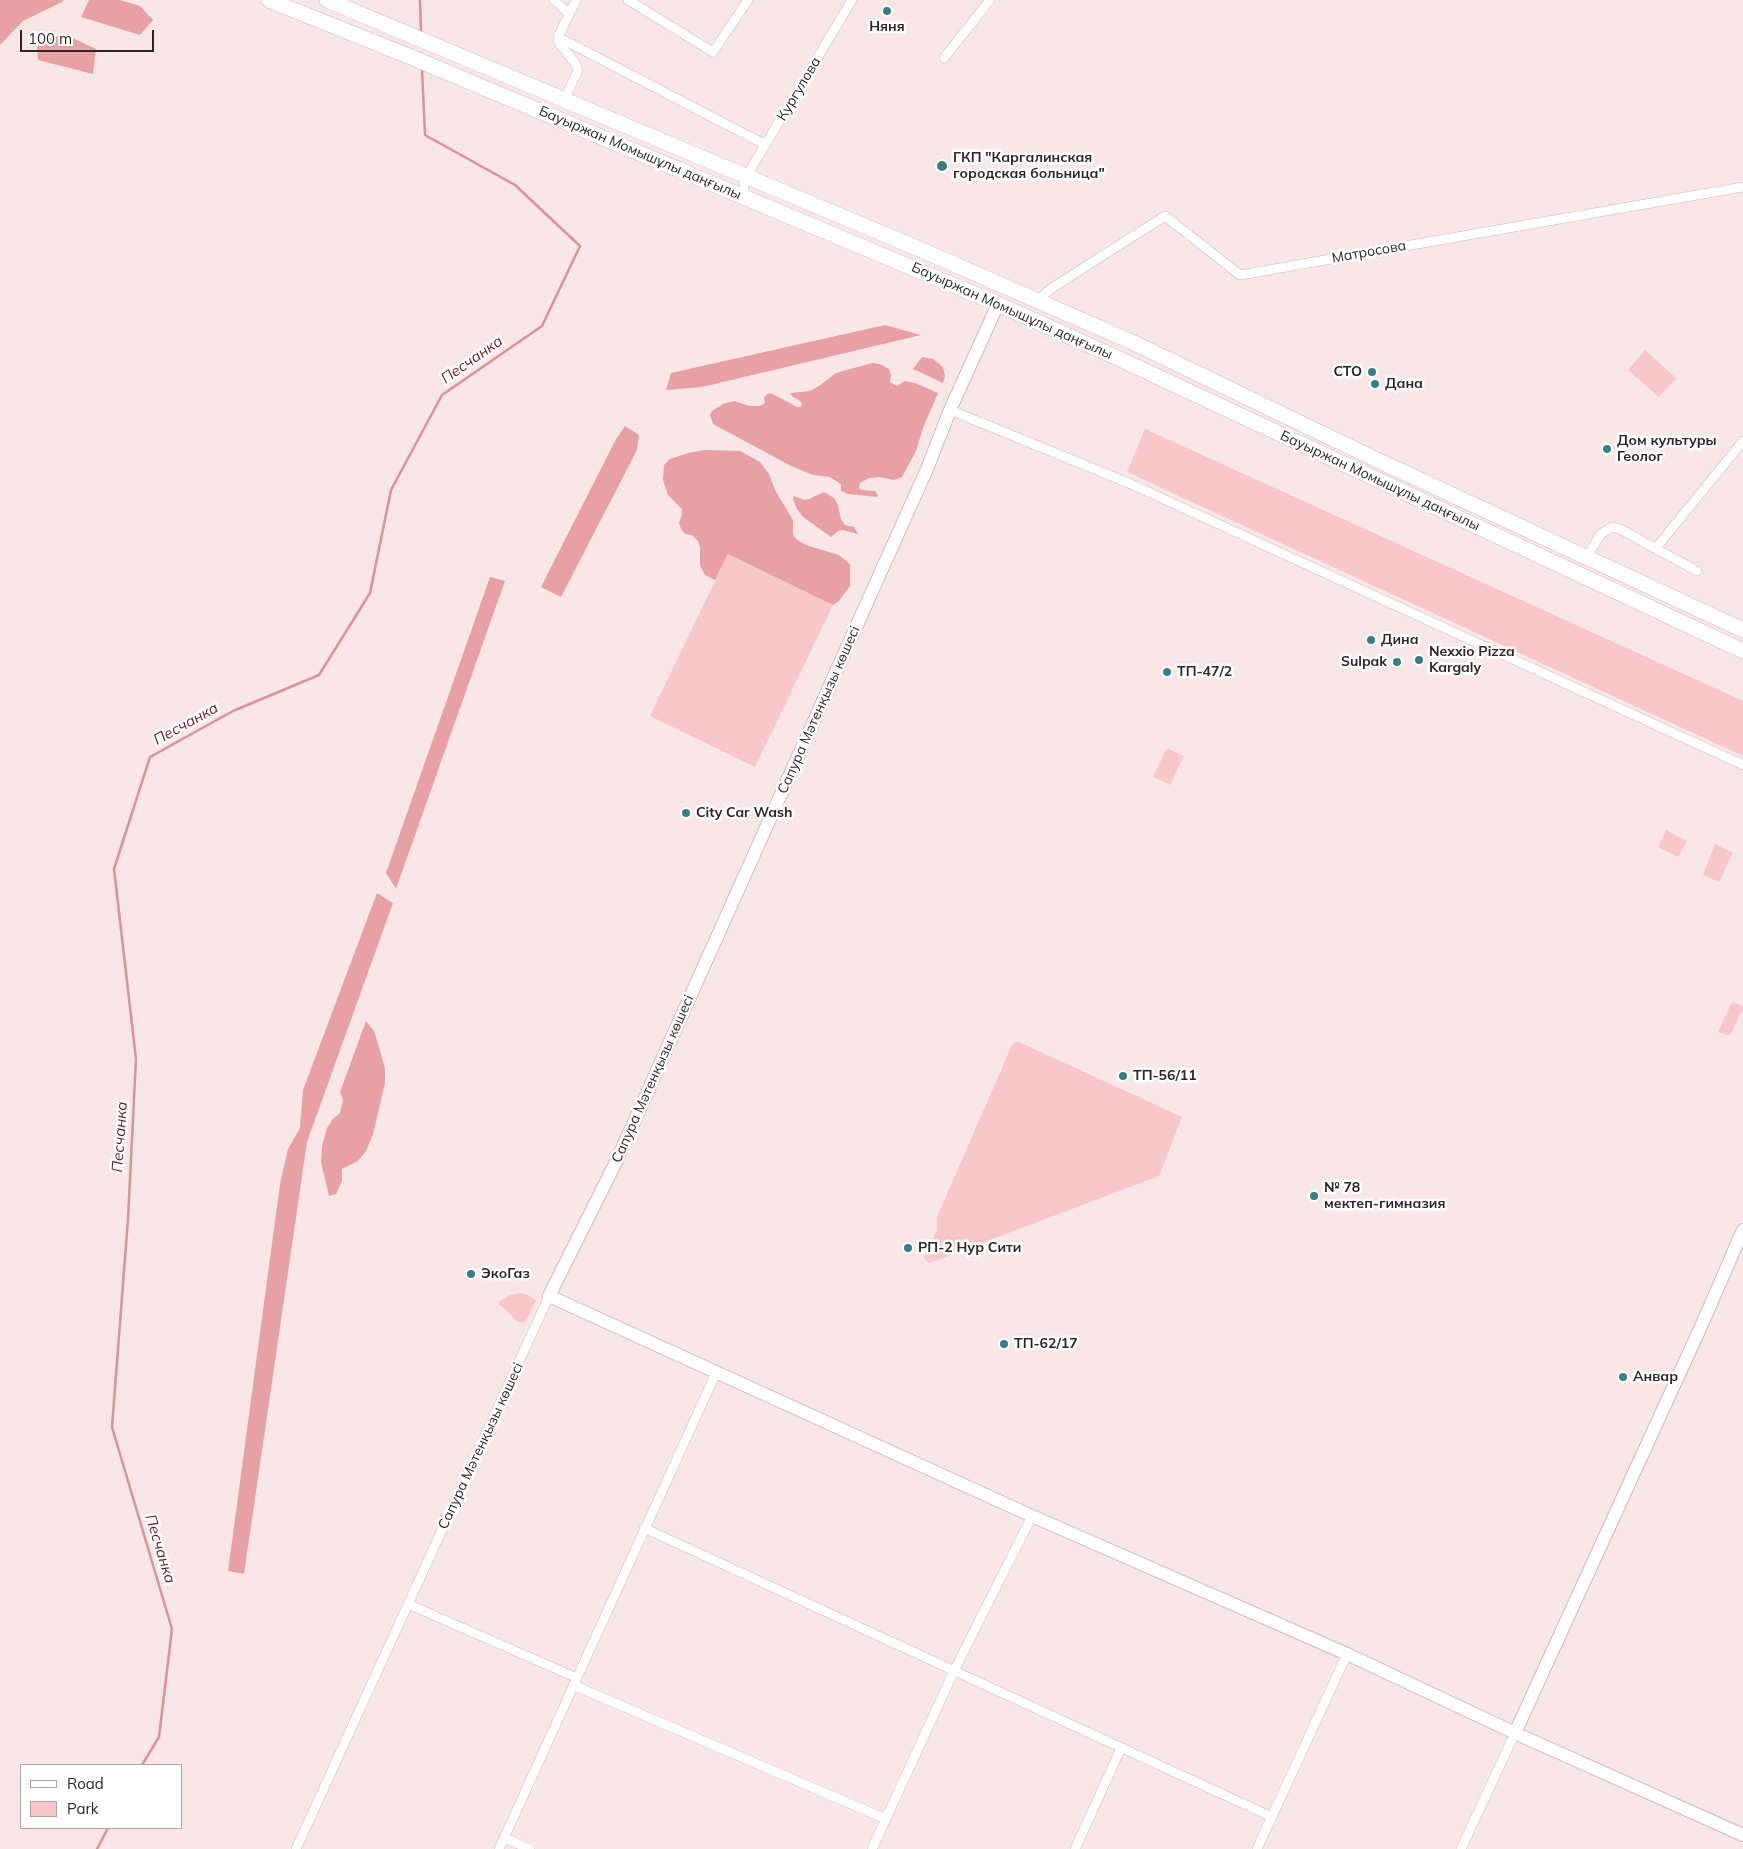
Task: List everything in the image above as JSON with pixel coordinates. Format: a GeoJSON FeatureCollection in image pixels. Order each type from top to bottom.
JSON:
{"type":"FeatureCollection","features":[{"type":"Feature","properties":{"kind":"main road","name":"Бауыржан Момышұлы даңғылы"},"geometry":{"type":"LineString","coordinates":[[271,0],[998,304],[1122,360],[1743,651]]}},
{"type":"Feature","properties":{"kind":"main road","name":"Бауыржан Момышұлы даңғылы"},"geometry":{"type":"LineString","coordinates":[[327,0],[1005,286],[1132,342],[1375,459],[1738,628]]}},
{"type":"Feature","properties":{"kind":"main road"},"geometry":{"type":"LineString","coordinates":[[998,304],[1005,286]]}},
{"type":"Feature","properties":{"kind":"main road"},"geometry":{"type":"LineString","coordinates":[[1122,360],[1132,342]]}},
{"type":"Feature","properties":{"kind":"main road"},"geometry":{"type":"LineString","coordinates":[[1726,643],[1738,628]]}},
{"type":"Feature","properties":{"kind":"street"},"geometry":{"type":"LineString","coordinates":[[554,0],[569,14]]}},
{"type":"Feature","properties":{"kind":"street"},"geometry":{"type":"LineString","coordinates":[[564,101],[578,70],[559,43],[558,37],[576,0]]}},
{"type":"Feature","properties":{"kind":"street"},"geometry":{"type":"LineString","coordinates":[[628,0],[713,52],[748,0]]}},
{"type":"Feature","properties":{"kind":"street","name":"Кургулова"},"geometry":{"type":"LineString","coordinates":[[746,177],[852,0]]}},
{"type":"Feature","properties":{"kind":"street"},"geometry":{"type":"LineString","coordinates":[[944,58],[990,0]]}},
{"type":"Feature","properties":{"kind":"street"},"geometry":{"type":"LineString","coordinates":[[558,37],[766,145]]}},
{"type":"Feature","properties":{"kind":"street"},"geometry":{"type":"LineString","coordinates":[[742,196],[746,177]]}},
{"type":"Feature","properties":{"kind":"street","name":"Матросова"},"geometry":{"type":"LineString","coordinates":[[1037,300],[1055,286],[1165,216],[1240,275],[1743,186]]}},
{"type":"Feature","properties":{"kind":"street","name":"Сапура Мәтенқызы көшесі"},"geometry":{"type":"LineString","coordinates":[[296,1849],[549,1296],[616,1162],[923,478],[950,410],[998,304]]}},
{"type":"Feature","properties":{"kind":"street"},"geometry":{"type":"LineString","coordinates":[[950,410],[1131,484],[1743,765]]}},
{"type":"Feature","properties":{"kind":"street"},"geometry":{"type":"LineString","coordinates":[[1656,548],[1743,441]]}},
{"type":"Feature","properties":{"kind":"street"},"geometry":{"type":"LineString","coordinates":[[1586,556],[1601,534],[1612,527],[1620,529],[1697,571]]}},
{"type":"Feature","properties":{"kind":"street"},"geometry":{"type":"LineString","coordinates":[[1461,1849],[1703,1322],[1743,1230]]}},
{"type":"Feature","properties":{"kind":"street"},"geometry":{"type":"LineString","coordinates":[[549,1296],[1032,1516],[1347,1654],[1515,1733],[1743,1835]]}},
{"type":"Feature","properties":{"kind":"street"},"geometry":{"type":"LineString","coordinates":[[499,1849],[716,1373]]}},
{"type":"Feature","properties":{"kind":"street"},"geometry":{"type":"LineString","coordinates":[[872,1849],[954,1671],[1032,1516]]}},
{"type":"Feature","properties":{"kind":"street"},"geometry":{"type":"LineString","coordinates":[[644,1528],[1272,1817]]}},
{"type":"Feature","properties":{"kind":"street"},"geometry":{"type":"LineString","coordinates":[[408,1604],[575,1681],[886,1819]]}},
{"type":"Feature","properties":{"kind":"street"},"geometry":{"type":"LineString","coordinates":[[1257,1849],[1347,1654]]}},
{"type":"Feature","properties":{"kind":"street"},"geometry":{"type":"LineString","coordinates":[[1075,1849],[1121,1748]]}},
{"type":"Feature","properties":{"kind":"street"},"geometry":{"type":"LineString","coordinates":[[504,1838],[530,1849]]}},
{"type":"Feature","properties":{"kind":"green space"},"geometry":{"type":"Polygon","coordinates":[[[1645,350],[1676,378],[1659,397],[1628,370],[1645,350]]]}},
{"type":"Feature","properties":{"kind":"green space"},"geometry":{"type":"Polygon","coordinates":[[[1145,429],[1743,701],[1743,756],[1127,472],[1145,429]]]}},
{"type":"Feature","properties":{"kind":"green space"},"geometry":{"type":"Polygon","coordinates":[[[728,554],[833,605],[755,767],[650,716],[728,554]]]}},
{"type":"Feature","properties":{"kind":"green space"},"geometry":{"type":"Polygon","coordinates":[[[1167,748],[1184,756],[1170,785],[1153,777],[1167,748]]]}},
{"type":"Feature","properties":{"kind":"green space"},"geometry":{"type":"Polygon","coordinates":[[[1666,830],[1687,841],[1678,857],[1658,847],[1666,830]]]}},
{"type":"Feature","properties":{"kind":"green space"},"geometry":{"type":"Polygon","coordinates":[[[1715,844],[1733,853],[1719,882],[1703,875],[1715,844]]]}},
{"type":"Feature","properties":{"kind":"green space"},"geometry":{"type":"Polygon","coordinates":[[[1732,1002],[1743,1006],[1743,1008],[1730,1036],[1718,1032],[1732,1002]]]}},
{"type":"Feature","properties":{"kind":"green space"},"geometry":{"type":"Polygon","coordinates":[[[1016,1042],[1182,1117],[1159,1176],[929,1263],[924,1258],[937,1230],[937,1217],[1012,1045],[1016,1042]]]}},
{"type":"Feature","properties":{"kind":"green space"},"geometry":{"type":"Polygon","coordinates":[[[520,1293],[536,1300],[526,1321],[523,1323],[517,1321],[499,1304],[500,1301],[510,1295],[520,1293]]]}},
{"type":"Feature","properties":{"kind":"shaded area"},"geometry":{"type":"Polygon","coordinates":[[[0,0],[64,0],[23,21],[0,45],[0,0]]]}},
{"type":"Feature","properties":{"kind":"shaded area"},"geometry":{"type":"Polygon","coordinates":[[[89,0],[120,0],[140,6],[153,20],[140,35],[81,17],[89,0]]]}},
{"type":"Feature","properties":{"kind":"shaded area"},"geometry":{"type":"Polygon","coordinates":[[[64,34],[96,49],[93,74],[38,60],[37,47],[43,41],[64,34]]]}},
{"type":"Feature","properties":{"kind":"shaded area"},"geometry":{"type":"Polygon","coordinates":[[[885,325],[921,335],[702,387],[666,390],[671,373],[885,325]]]}},
{"type":"Feature","properties":{"kind":"shaded area"},"geometry":{"type":"Polygon","coordinates":[[[922,357],[933,359],[943,367],[945,376],[943,383],[913,369],[922,357]]]}},
{"type":"Feature","properties":{"kind":"shaded area"},"geometry":{"type":"Polygon","coordinates":[[[872,363],[880,364],[889,369],[891,375],[890,382],[897,386],[905,381],[915,383],[938,393],[923,428],[916,451],[902,477],[894,480],[879,477],[869,478],[860,483],[859,488],[875,491],[878,495],[877,497],[848,494],[841,491],[841,484],[830,477],[813,475],[791,466],[713,424],[710,415],[712,411],[723,404],[734,401],[750,406],[760,406],[765,403],[764,398],[767,394],[771,393],[797,407],[801,407],[802,403],[790,393],[810,391],[836,373],[872,363]]]}},
{"type":"Feature","properties":{"kind":"shaded area"},"geometry":{"type":"Polygon","coordinates":[[[625,426],[639,435],[637,450],[561,597],[541,587],[615,441],[625,426]]]}},
{"type":"Feature","properties":{"kind":"shaded area"},"geometry":{"type":"Polygon","coordinates":[[[705,450],[740,451],[760,462],[769,474],[775,490],[793,520],[793,534],[796,539],[806,545],[839,555],[850,564],[850,586],[839,601],[833,605],[728,554],[715,580],[705,575],[700,565],[698,541],[692,535],[685,534],[681,529],[679,523],[682,509],[668,495],[663,480],[664,465],[670,459],[705,450]]]}},
{"type":"Feature","properties":{"kind":"shaded area"},"geometry":{"type":"Polygon","coordinates":[[[824,492],[834,498],[845,525],[854,527],[858,534],[843,530],[838,531],[831,537],[803,517],[797,509],[793,499],[794,496],[804,500],[824,492]]]}},
{"type":"Feature","properties":{"kind":"shaded area"},"geometry":{"type":"Polygon","coordinates":[[[490,577],[505,581],[396,889],[386,873],[490,577]]]}},
{"type":"Feature","properties":{"kind":"shaded area"},"geometry":{"type":"Polygon","coordinates":[[[377,893],[393,903],[307,1142],[244,1574],[228,1571],[280,1184],[288,1149],[300,1128],[303,1090],[377,893]]]}},
{"type":"Feature","properties":{"kind":"shaded area"},"geometry":{"type":"Polygon","coordinates":[[[366,1021],[374,1031],[385,1069],[385,1083],[373,1134],[366,1151],[358,1161],[342,1169],[342,1181],[336,1194],[329,1196],[321,1162],[322,1146],[327,1128],[340,1113],[343,1100],[340,1092],[366,1021]]]}},
{"type":"Feature","properties":{"kind":"waterway","name":"Песчанка"},"geometry":{"type":"LineString","coordinates":[[420,0],[421,33]]}},
{"type":"Feature","properties":{"kind":"waterway","name":"Песчанка"},"geometry":{"type":"LineString","coordinates":[[143,1764],[159,1737],[172,1629],[112,1427],[128,1219],[136,1059],[114,869],[150,757],[233,711],[319,675],[370,593],[391,490],[442,395],[542,326],[580,246],[515,185],[425,135],[422,68]]}},
{"type":"Feature","properties":{"kind":"waterway","name":"Песчанка"},"geometry":{"type":"LineString","coordinates":[[97,1849],[107,1829]]}},
{"type":"Feature","properties":{"kind":"place","name":"Няня"},"geometry":{"type":"Point","coordinates":[887,11]}},
{"type":"Feature","properties":{"kind":"place","name":"ГКП \"Каргалинская городская больница\""},"geometry":{"type":"Point","coordinates":[942,166]}},
{"type":"Feature","properties":{"kind":"place","name":"СТО"},"geometry":{"type":"Point","coordinates":[1372,372]}},
{"type":"Feature","properties":{"kind":"place","name":"Дана"},"geometry":{"type":"Point","coordinates":[1375,384]}},
{"type":"Feature","properties":{"kind":"place","name":"Дом культуры Геолог"},"geometry":{"type":"Point","coordinates":[1607,449]}},
{"type":"Feature","properties":{"kind":"place","name":"Дина"},"geometry":{"type":"Point","coordinates":[1371,640]}},
{"type":"Feature","properties":{"kind":"place","name":"Nexxio Pizza Kargaly"},"geometry":{"type":"Point","coordinates":[1419,660]}},
{"type":"Feature","properties":{"kind":"place","name":"Sulpak"},"geometry":{"type":"Point","coordinates":[1397,662]}},
{"type":"Feature","properties":{"kind":"place","name":"ТП-47/2"},"geometry":{"type":"Point","coordinates":[1167,672]}},
{"type":"Feature","properties":{"kind":"place","name":"City Car Wash"},"geometry":{"type":"Point","coordinates":[686,813]}},
{"type":"Feature","properties":{"kind":"place","name":"ТП-56/11"},"geometry":{"type":"Point","coordinates":[1123,1076]}},
{"type":"Feature","properties":{"kind":"place","name":"№ 78 мектеп-гимназия"},"geometry":{"type":"Point","coordinates":[1314,1196]}},
{"type":"Feature","properties":{"kind":"place","name":"РП-2 Нур Сити"},"geometry":{"type":"Point","coordinates":[908,1248]}},
{"type":"Feature","properties":{"kind":"place","name":"ЭкоГаз"},"geometry":{"type":"Point","coordinates":[471,1274]}},
{"type":"Feature","properties":{"kind":"place","name":"ТП-62/17"},"geometry":{"type":"Point","coordinates":[1004,1344]}},
{"type":"Feature","properties":{"kind":"place","name":"Анвар"},"geometry":{"type":"Point","coordinates":[1623,1377]}}]}
